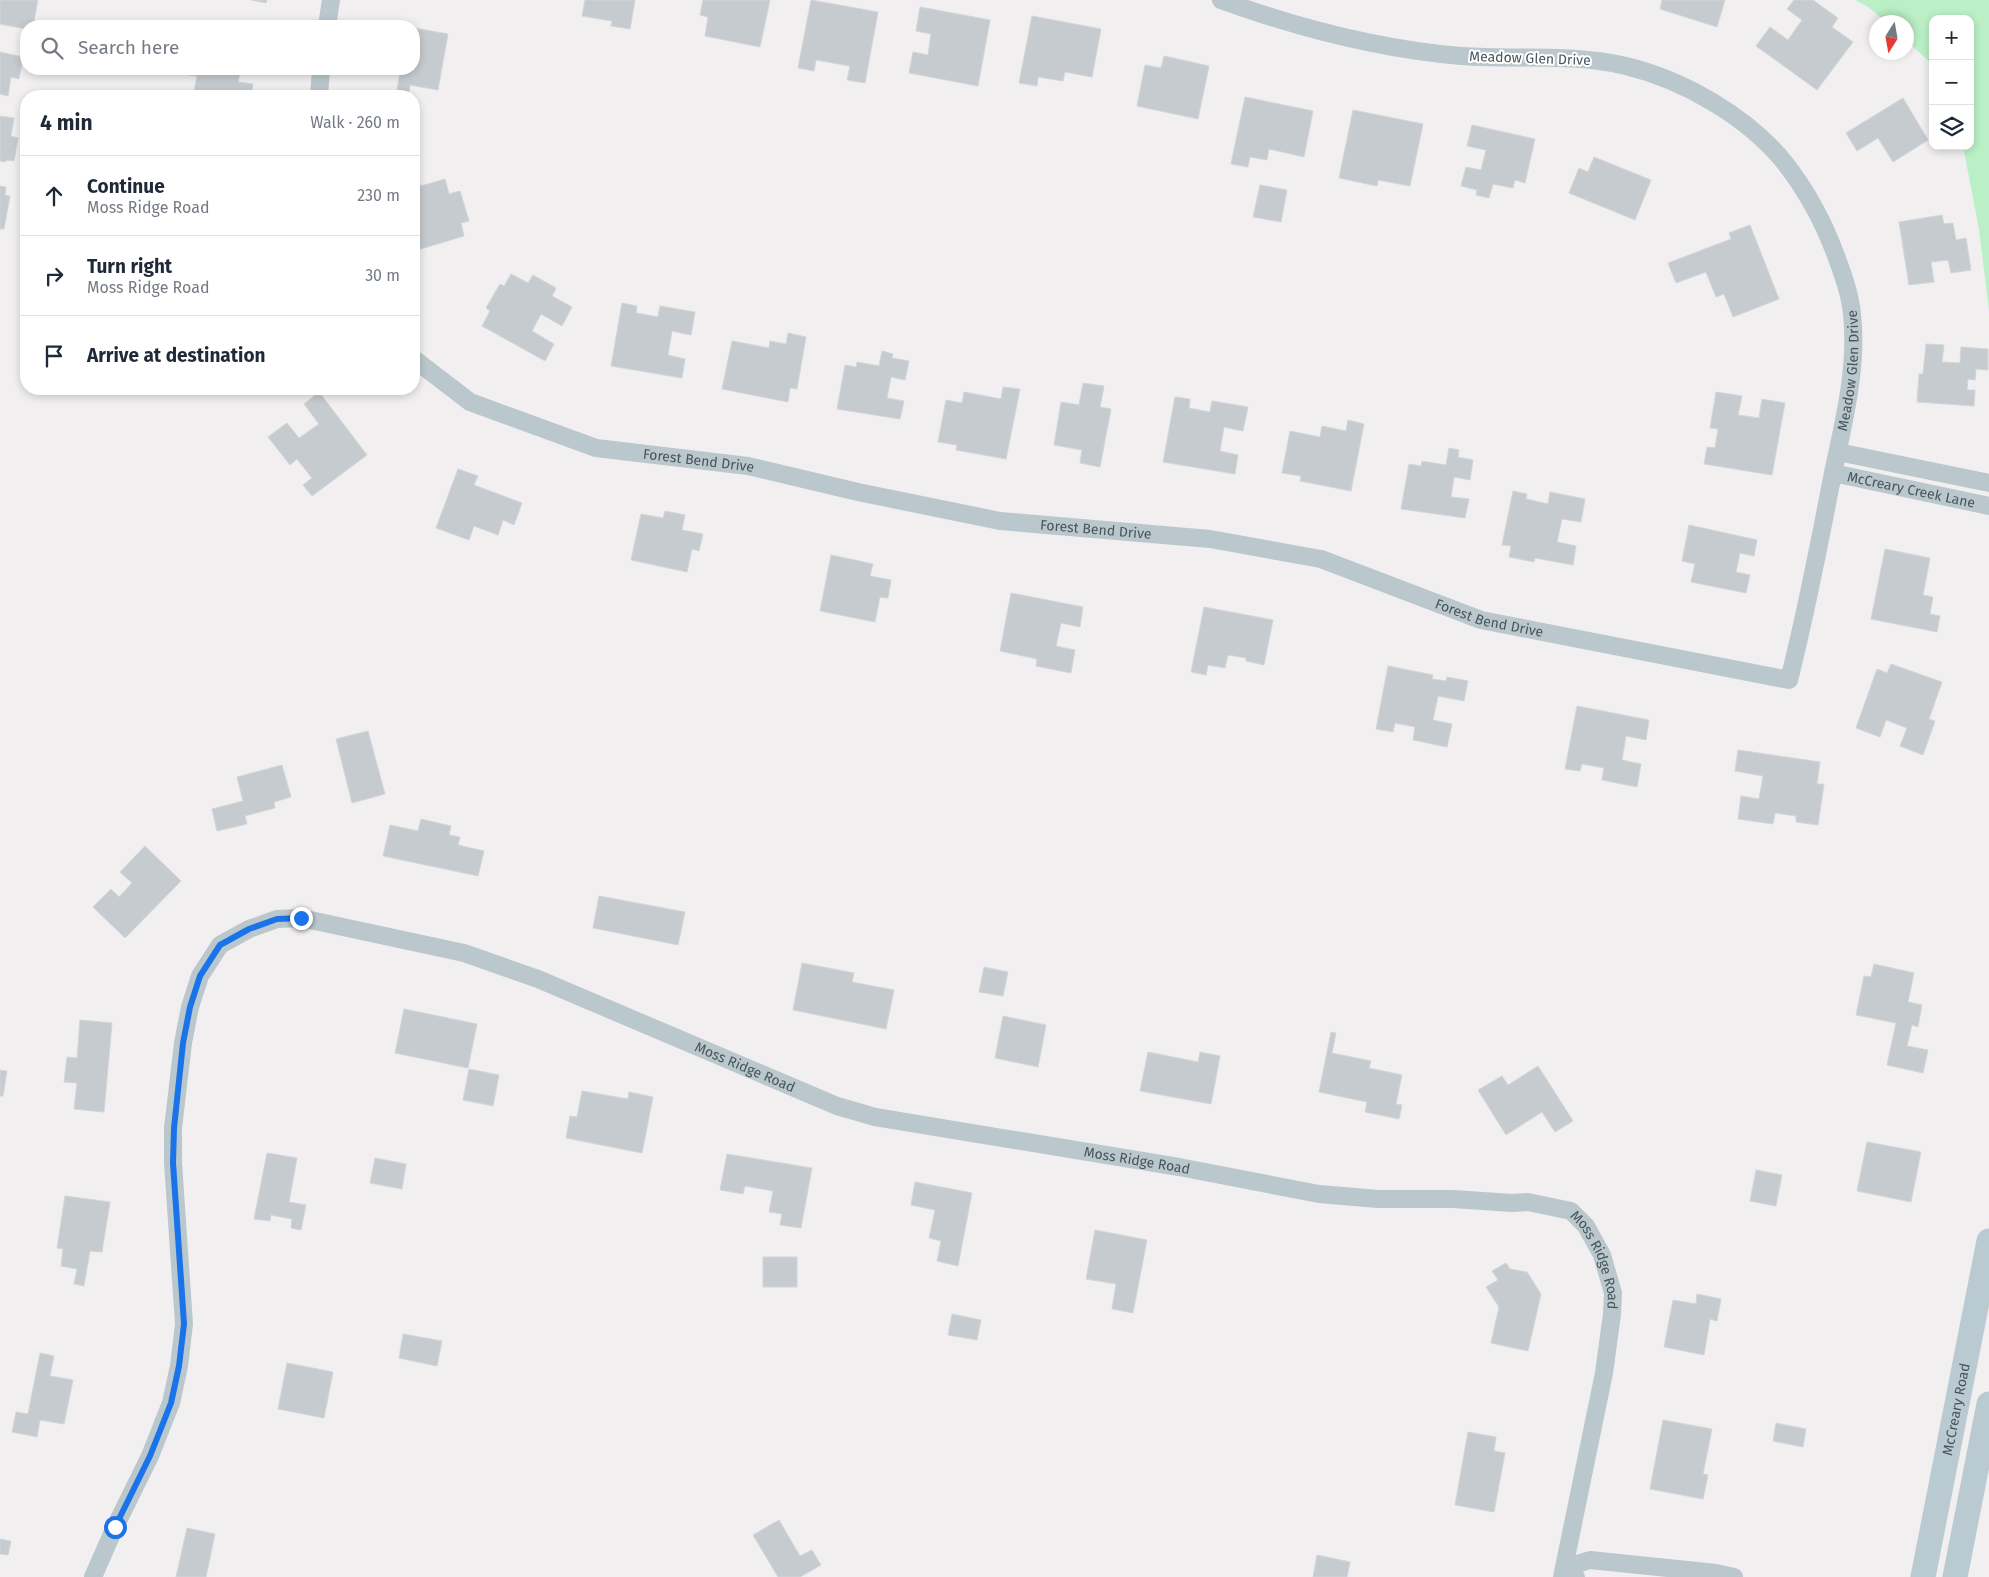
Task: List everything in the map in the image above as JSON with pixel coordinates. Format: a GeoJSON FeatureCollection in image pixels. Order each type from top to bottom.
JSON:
{"type":"FeatureCollection","features":[{"type":"Feature","properties":{"kind":"main road","name":"McCreary Road"},"geometry":{"type":"LineString","coordinates":[[1923,1577],[1989,1241]]}},
{"type":"Feature","properties":{"kind":"main road"},"geometry":{"type":"LineString","coordinates":[[1955,1577],[1989,1404]]}},
{"type":"Feature","properties":{"kind":"street"},"geometry":{"type":"LineString","coordinates":[[329,20],[332,0]]}},
{"type":"Feature","properties":{"kind":"street","name":"Meadow Glen Drive"},"geometry":{"type":"LineString","coordinates":[[1221,0],[1264,16],[1314,30],[1417,51],[1463,56],[1581,58],[1627,66],[1674,81],[1709,100],[1752,130],[1784,162],[1806,193],[1827,233],[1842,270],[1852,312],[1853,355],[1848,399],[1838,452],[1804,618],[1789,680]]}},
{"type":"Feature","properties":{"kind":"street"},"geometry":{"type":"LineString","coordinates":[[319,90],[321,75]]}},
{"type":"Feature","properties":{"kind":"street","name":"Forest Bend Drive"},"geometry":{"type":"LineString","coordinates":[[420,364],[470,402],[596,448],[748,466],[858,492],[1000,521],[1210,539],[1321,559],[1481,620],[1789,680]]}},
{"type":"Feature","properties":{"kind":"street","name":"McCreary Creek Lane"},"geometry":{"type":"LineString","coordinates":[[1838,452],[1989,483]]}},
{"type":"Feature","properties":{"kind":"street","name":"McCreary Creek Lane"},"geometry":{"type":"LineString","coordinates":[[1833,474],[1989,506]]}},
{"type":"Feature","properties":{"kind":"street","name":"Moss Ridge Road"},"geometry":{"type":"LineString","coordinates":[[93,1577],[150,1456],[171,1403],[179,1366],[184,1324],[173,1163],[174,1128],[183,1043],[190,1007],[200,976],[220,945],[249,929],[277,919],[301,918],[464,953],[538,979],[837,1106],[874,1117],[1179,1167],[1319,1194],[1378,1199],[1528,1202],[1570,1211],[1586,1226],[1602,1255],[1613,1293],[1604,1373],[1567,1574]]}},
{"type":"Feature","properties":{"kind":"street","name":"Moss Ridge Road"},"geometry":{"type":"LineString","coordinates":[[1567,1574],[1590,1560],[1716,1573],[1734,1577]]}},
{"type":"Feature","properties":{"kind":"green space"},"geometry":{"type":"Polygon","coordinates":[[[1855,0],[1989,0],[1989,311],[1979,229],[1964,150],[1974,150],[1974,15],[1929,15],[1929,61],[1914,47],[1914,15],[1878,15],[1855,0]]]}},
{"type":"Feature","properties":{"kind":"building"},"geometry":{"type":"Polygon","coordinates":[[[0,0],[38,0],[34,20],[20,20],[20,28],[0,24],[0,0]]]}},
{"type":"Feature","properties":{"kind":"building"},"geometry":{"type":"Polygon","coordinates":[[[251,0],[267,0],[266,3],[251,0]]]}},
{"type":"Feature","properties":{"kind":"building"},"geometry":{"type":"Polygon","coordinates":[[[585,0],[635,0],[630,29],[611,26],[612,21],[582,16],[585,0]]]}},
{"type":"Feature","properties":{"kind":"building"},"geometry":{"type":"Polygon","coordinates":[[[703,0],[770,0],[760,47],[705,36],[708,17],[700,15],[703,0]]]}},
{"type":"Feature","properties":{"kind":"building"},"geometry":{"type":"Polygon","coordinates":[[[811,0],[878,12],[865,83],[847,80],[850,66],[816,60],[814,71],[798,68],[811,0]]]}},
{"type":"Feature","properties":{"kind":"building"},"geometry":{"type":"Polygon","coordinates":[[[1662,0],[1725,0],[1717,27],[1660,9],[1662,0]]]}},
{"type":"Feature","properties":{"kind":"building"},"geometry":{"type":"Polygon","coordinates":[[[1794,0],[1813,0],[1838,18],[1832,27],[1853,42],[1817,90],[1756,46],[1770,27],[1788,40],[1802,20],[1787,9],[1794,0]]]}},
{"type":"Feature","properties":{"kind":"building"},"geometry":{"type":"Polygon","coordinates":[[[920,7],[990,20],[978,86],[909,73],[913,52],[928,55],[931,34],[916,31],[920,7]]]}},
{"type":"Feature","properties":{"kind":"building"},"geometry":{"type":"Polygon","coordinates":[[[1032,16],[1101,29],[1092,77],[1065,72],[1063,81],[1038,77],[1037,86],[1019,83],[1032,16]]]}},
{"type":"Feature","properties":{"kind":"building"},"geometry":{"type":"Polygon","coordinates":[[[420,29],[448,34],[438,90],[410,85],[409,90],[397,90],[400,75],[420,75],[420,29]]]}},
{"type":"Feature","properties":{"kind":"building"},"geometry":{"type":"Polygon","coordinates":[[[0,52],[20,56],[19,79],[11,77],[8,96],[0,94],[0,52]]]}},
{"type":"Feature","properties":{"kind":"building"},"geometry":{"type":"Polygon","coordinates":[[[1164,56],[1209,66],[1198,119],[1137,106],[1145,65],[1161,68],[1164,56]]]}},
{"type":"Feature","properties":{"kind":"building"},"geometry":{"type":"Polygon","coordinates":[[[188,75],[240,75],[238,82],[253,84],[252,90],[194,90],[197,76],[188,75]]]}},
{"type":"Feature","properties":{"kind":"building"},"geometry":{"type":"Polygon","coordinates":[[[1245,97],[1313,111],[1304,157],[1269,149],[1267,160],[1250,157],[1248,167],[1231,164],[1245,97]]]}},
{"type":"Feature","properties":{"kind":"building"},"geometry":{"type":"Polygon","coordinates":[[[1903,98],[1928,140],[1893,162],[1878,138],[1857,151],[1846,133],[1903,98]]]}},
{"type":"Feature","properties":{"kind":"building"},"geometry":{"type":"Polygon","coordinates":[[[1353,110],[1423,124],[1410,186],[1378,180],[1377,186],[1339,178],[1353,110]]]}},
{"type":"Feature","properties":{"kind":"building"},"geometry":{"type":"Polygon","coordinates":[[[0,116],[14,118],[11,136],[18,138],[14,161],[0,161],[0,116]]]}},
{"type":"Feature","properties":{"kind":"building"},"geometry":{"type":"Polygon","coordinates":[[[1472,125],[1535,139],[1525,183],[1515,180],[1513,188],[1493,184],[1489,198],[1476,195],[1477,190],[1461,186],[1466,167],[1481,170],[1486,150],[1467,146],[1472,125]]]}},
{"type":"Feature","properties":{"kind":"building"},"geometry":{"type":"Polygon","coordinates":[[[1594,157],[1651,180],[1635,220],[1569,193],[1579,168],[1588,172],[1594,157]]]}},
{"type":"Feature","properties":{"kind":"building"},"geometry":{"type":"Polygon","coordinates":[[[445,179],[449,194],[460,191],[469,221],[461,223],[464,236],[420,249],[420,184],[421,186],[445,179]]]}},
{"type":"Feature","properties":{"kind":"building"},"geometry":{"type":"Polygon","coordinates":[[[1260,185],[1287,190],[1281,222],[1253,217],[1260,185]]]}},
{"type":"Feature","properties":{"kind":"building"},"geometry":{"type":"Polygon","coordinates":[[[0,186],[6,187],[5,195],[10,196],[4,229],[0,229],[0,186]]]}},
{"type":"Feature","properties":{"kind":"building"},"geometry":{"type":"Polygon","coordinates":[[[1942,215],[1944,224],[1953,223],[1956,240],[1966,238],[1971,270],[1951,273],[1948,260],[1931,262],[1934,282],[1909,285],[1899,222],[1942,215]]]}},
{"type":"Feature","properties":{"kind":"building"},"geometry":{"type":"Polygon","coordinates":[[[1750,225],[1779,299],[1733,317],[1724,294],[1716,297],[1706,272],[1676,283],[1668,263],[1731,239],[1729,233],[1750,225]]]}},
{"type":"Feature","properties":{"kind":"building"},"geometry":{"type":"Polygon","coordinates":[[[511,274],[528,283],[533,275],[556,288],[552,296],[572,307],[562,326],[541,314],[532,331],[554,344],[545,361],[482,326],[490,311],[486,308],[500,284],[504,286],[511,274]]]}},
{"type":"Feature","properties":{"kind":"building"},"geometry":{"type":"Polygon","coordinates":[[[622,303],[637,306],[636,313],[658,317],[660,306],[695,312],[691,335],[672,331],[668,355],[685,359],[682,378],[611,366],[622,303]]]}},
{"type":"Feature","properties":{"kind":"building"},"geometry":{"type":"Polygon","coordinates":[[[788,333],[806,337],[797,389],[790,388],[788,402],[722,389],[732,341],[769,348],[770,341],[786,344],[788,333]]]}},
{"type":"Feature","properties":{"kind":"building"},"geometry":{"type":"Polygon","coordinates":[[[1926,344],[1944,345],[1942,362],[1960,363],[1961,347],[1988,349],[1988,370],[1976,369],[1975,380],[1968,379],[1967,390],[1975,390],[1974,406],[1917,402],[1919,374],[1923,374],[1926,344]]]}},
{"type":"Feature","properties":{"kind":"building"},"geometry":{"type":"Polygon","coordinates":[[[882,351],[893,354],[892,358],[909,361],[905,380],[891,377],[887,398],[904,401],[900,419],[837,409],[845,365],[856,367],[857,362],[879,366],[882,351]]]}},
{"type":"Feature","properties":{"kind":"building"},"geometry":{"type":"Polygon","coordinates":[[[1083,383],[1104,386],[1100,407],[1111,409],[1100,467],[1080,463],[1082,450],[1054,445],[1061,402],[1079,405],[1083,383]]]}},
{"type":"Feature","properties":{"kind":"building"},"geometry":{"type":"Polygon","coordinates":[[[1003,387],[1020,389],[1006,459],[956,450],[957,445],[938,442],[946,400],[962,403],[964,392],[1001,399],[1003,387]]]}},
{"type":"Feature","properties":{"kind":"building"},"geometry":{"type":"Polygon","coordinates":[[[1716,392],[1742,396],[1738,415],[1759,418],[1762,399],[1785,403],[1772,475],[1704,464],[1707,447],[1715,448],[1718,429],[1710,428],[1716,392]]]}},
{"type":"Feature","properties":{"kind":"building"},"geometry":{"type":"Polygon","coordinates":[[[315,395],[321,395],[367,455],[312,496],[303,485],[312,478],[297,459],[290,465],[268,437],[287,423],[299,438],[319,424],[304,404],[315,395]]]}},
{"type":"Feature","properties":{"kind":"building"},"geometry":{"type":"Polygon","coordinates":[[[1175,397],[1190,399],[1189,408],[1210,412],[1212,401],[1248,407],[1243,431],[1224,427],[1220,451],[1238,455],[1235,474],[1163,462],[1175,397]]]}},
{"type":"Feature","properties":{"kind":"building"},"geometry":{"type":"Polygon","coordinates":[[[1348,420],[1364,424],[1351,491],[1300,481],[1301,476],[1282,473],[1290,431],[1320,437],[1322,426],[1346,431],[1348,420]]]}},
{"type":"Feature","properties":{"kind":"building"},"geometry":{"type":"Polygon","coordinates":[[[1449,448],[1459,450],[1458,457],[1473,460],[1470,480],[1454,477],[1451,497],[1469,499],[1465,518],[1401,509],[1409,464],[1421,466],[1422,461],[1446,465],[1449,448]]]}},
{"type":"Feature","properties":{"kind":"building"},"geometry":{"type":"Polygon","coordinates":[[[458,469],[478,476],[474,485],[522,503],[514,525],[503,520],[498,535],[474,526],[469,540],[436,528],[458,469]]]}},
{"type":"Feature","properties":{"kind":"building"},"geometry":{"type":"Polygon","coordinates":[[[1513,491],[1527,494],[1526,499],[1548,504],[1550,492],[1585,499],[1581,522],[1562,519],[1557,542],[1576,546],[1573,565],[1535,558],[1534,562],[1509,557],[1511,546],[1502,545],[1513,491]]]}},
{"type":"Feature","properties":{"kind":"building"},"geometry":{"type":"Polygon","coordinates":[[[665,511],[685,515],[682,530],[703,534],[699,551],[692,549],[687,572],[631,560],[641,514],[663,518],[665,511]]]}},
{"type":"Feature","properties":{"kind":"building"},"geometry":{"type":"Polygon","coordinates":[[[1689,525],[1757,540],[1754,556],[1740,553],[1736,572],[1750,575],[1746,593],[1691,582],[1695,564],[1682,561],[1689,525]]]}},
{"type":"Feature","properties":{"kind":"building"},"geometry":{"type":"Polygon","coordinates":[[[1885,549],[1930,558],[1923,595],[1933,597],[1930,614],[1940,616],[1937,632],[1871,619],[1885,549]]]}},
{"type":"Feature","properties":{"kind":"building"},"geometry":{"type":"Polygon","coordinates":[[[831,555],[873,564],[870,576],[891,580],[888,598],[880,597],[875,622],[820,611],[831,555]]]}},
{"type":"Feature","properties":{"kind":"building"},"geometry":{"type":"Polygon","coordinates":[[[1011,593],[1083,607],[1080,627],[1061,623],[1056,646],[1075,650],[1071,673],[1036,666],[1037,659],[1000,651],[1011,593]]]}},
{"type":"Feature","properties":{"kind":"building"},"geometry":{"type":"Polygon","coordinates":[[[1204,607],[1273,620],[1264,665],[1246,661],[1246,658],[1228,655],[1225,668],[1208,665],[1206,675],[1191,672],[1204,607]]]}},
{"type":"Feature","properties":{"kind":"building"},"geometry":{"type":"Polygon","coordinates":[[[1891,664],[1942,682],[1929,719],[1935,721],[1923,755],[1900,746],[1907,728],[1886,720],[1880,737],[1856,728],[1877,669],[1887,673],[1891,664]]]}},
{"type":"Feature","properties":{"kind":"building"},"geometry":{"type":"Polygon","coordinates":[[[1388,666],[1433,675],[1432,679],[1446,681],[1447,677],[1468,681],[1464,701],[1438,696],[1433,720],[1452,724],[1447,747],[1413,740],[1415,727],[1395,723],[1393,732],[1376,729],[1388,666]]]}},
{"type":"Feature","properties":{"kind":"building"},"geometry":{"type":"Polygon","coordinates":[[[1577,706],[1649,720],[1646,740],[1626,736],[1622,760],[1641,764],[1637,787],[1602,780],[1604,768],[1582,764],[1580,771],[1565,769],[1577,706]]]}},
{"type":"Feature","properties":{"kind":"building"},"geometry":{"type":"Polygon","coordinates":[[[368,731],[385,794],[352,803],[336,739],[368,731]]]}},
{"type":"Feature","properties":{"kind":"building"},"geometry":{"type":"Polygon","coordinates":[[[1738,750],[1820,762],[1817,784],[1824,784],[1818,825],[1796,822],[1796,816],[1775,813],[1773,824],[1738,819],[1741,796],[1759,799],[1763,776],[1735,771],[1738,750]]]}},
{"type":"Feature","properties":{"kind":"building"},"geometry":{"type":"Polygon","coordinates":[[[282,765],[291,797],[274,802],[275,808],[245,816],[247,824],[217,831],[212,809],[243,801],[237,777],[282,765]]]}},
{"type":"Feature","properties":{"kind":"building"},"geometry":{"type":"Polygon","coordinates":[[[421,819],[451,826],[449,835],[460,837],[458,845],[484,851],[478,876],[383,856],[390,825],[418,831],[421,819]]]}},
{"type":"Feature","properties":{"kind":"building"},"geometry":{"type":"Polygon","coordinates":[[[145,846],[181,881],[125,938],[93,907],[111,889],[119,897],[132,883],[120,872],[145,846]]]}},
{"type":"Feature","properties":{"kind":"building"},"geometry":{"type":"Polygon","coordinates":[[[599,896],[685,912],[678,945],[593,928],[599,896]]]}},
{"type":"Feature","properties":{"kind":"building"},"geometry":{"type":"Polygon","coordinates":[[[802,963],[854,973],[852,982],[894,990],[886,1029],[793,1010],[802,963]]]}},
{"type":"Feature","properties":{"kind":"building"},"geometry":{"type":"Polygon","coordinates":[[[1874,964],[1914,973],[1908,1002],[1922,1005],[1918,1027],[1912,1025],[1907,1046],[1928,1050],[1923,1073],[1887,1065],[1896,1023],[1856,1015],[1864,976],[1871,977],[1874,964]]]}},
{"type":"Feature","properties":{"kind":"building"},"geometry":{"type":"Polygon","coordinates":[[[984,967],[1008,972],[1003,996],[979,992],[984,967]]]}},
{"type":"Feature","properties":{"kind":"building"},"geometry":{"type":"Polygon","coordinates":[[[404,1009],[477,1024],[468,1068],[395,1053],[404,1009]]]}},
{"type":"Feature","properties":{"kind":"building"},"geometry":{"type":"Polygon","coordinates":[[[1003,1016],[1046,1025],[1038,1067],[995,1058],[1003,1016]]]}},
{"type":"Feature","properties":{"kind":"building"},"geometry":{"type":"Polygon","coordinates":[[[80,1020],[112,1023],[104,1112],[74,1109],[77,1083],[64,1082],[67,1057],[77,1058],[80,1020]]]}},
{"type":"Feature","properties":{"kind":"building"},"geometry":{"type":"Polygon","coordinates":[[[1331,1032],[1336,1033],[1332,1053],[1371,1061],[1369,1068],[1402,1075],[1396,1104],[1402,1105],[1399,1119],[1365,1112],[1367,1102],[1319,1092],[1331,1032]]]}},
{"type":"Feature","properties":{"kind":"building"},"geometry":{"type":"Polygon","coordinates":[[[1148,1052],[1198,1062],[1200,1052],[1220,1056],[1211,1104],[1140,1091],[1148,1052]]]}},
{"type":"Feature","properties":{"kind":"building"},"geometry":{"type":"Polygon","coordinates":[[[1538,1066],[1573,1121],[1555,1132],[1542,1112],[1506,1135],[1478,1090],[1502,1076],[1508,1085],[1538,1066]]]}},
{"type":"Feature","properties":{"kind":"building"},"geometry":{"type":"Polygon","coordinates":[[[469,1069],[499,1075],[493,1106],[463,1100],[469,1069]]]}},
{"type":"Feature","properties":{"kind":"building"},"geometry":{"type":"Polygon","coordinates":[[[0,1070],[7,1071],[3,1096],[0,1096],[0,1070]]]}},
{"type":"Feature","properties":{"kind":"building"},"geometry":{"type":"Polygon","coordinates":[[[582,1091],[628,1099],[629,1092],[653,1097],[642,1153],[566,1138],[570,1116],[577,1117],[582,1091]]]}},
{"type":"Feature","properties":{"kind":"building"},"geometry":{"type":"Polygon","coordinates":[[[1867,1142],[1921,1152],[1911,1202],[1857,1191],[1867,1142]]]}},
{"type":"Feature","properties":{"kind":"building"},"geometry":{"type":"Polygon","coordinates":[[[267,1153],[297,1158],[289,1202],[306,1205],[301,1230],[291,1228],[292,1219],[271,1215],[270,1221],[254,1219],[267,1153]]]}},
{"type":"Feature","properties":{"kind":"building"},"geometry":{"type":"Polygon","coordinates":[[[727,1154],[812,1168],[801,1228],[780,1225],[782,1214],[769,1212],[773,1191],[745,1186],[743,1194],[720,1190],[727,1154]]]}},
{"type":"Feature","properties":{"kind":"building"},"geometry":{"type":"Polygon","coordinates":[[[375,1158],[406,1164],[402,1189],[370,1183],[375,1158]]]}},
{"type":"Feature","properties":{"kind":"building"},"geometry":{"type":"Polygon","coordinates":[[[1756,1170],[1782,1175],[1776,1206],[1750,1201],[1756,1170]]]}},
{"type":"Feature","properties":{"kind":"building"},"geometry":{"type":"Polygon","coordinates":[[[915,1182],[972,1193],[958,1266],[937,1261],[941,1241],[929,1238],[935,1210],[911,1205],[915,1182]]]}},
{"type":"Feature","properties":{"kind":"building"},"geometry":{"type":"Polygon","coordinates":[[[65,1196],[110,1202],[102,1252],[90,1251],[84,1286],[74,1284],[77,1269],[61,1266],[63,1249],[57,1248],[65,1196]]]}},
{"type":"Feature","properties":{"kind":"building"},"geometry":{"type":"Polygon","coordinates":[[[1095,1230],[1147,1240],[1133,1313],[1112,1309],[1116,1284],[1086,1279],[1095,1230]]]}},
{"type":"Feature","properties":{"kind":"building"},"geometry":{"type":"Polygon","coordinates":[[[763,1257],[797,1257],[797,1287],[763,1287],[763,1257]]]}},
{"type":"Feature","properties":{"kind":"building"},"geometry":{"type":"Polygon","coordinates":[[[1506,1263],[1510,1269],[1527,1272],[1541,1294],[1528,1351],[1491,1343],[1499,1307],[1486,1287],[1498,1280],[1492,1271],[1506,1263]]]}},
{"type":"Feature","properties":{"kind":"building"},"geometry":{"type":"Polygon","coordinates":[[[1697,1294],[1721,1299],[1717,1321],[1710,1319],[1704,1355],[1664,1347],[1673,1300],[1696,1304],[1697,1294]]]}},
{"type":"Feature","properties":{"kind":"building"},"geometry":{"type":"Polygon","coordinates":[[[952,1314],[981,1320],[977,1340],[948,1335],[952,1314]]]}},
{"type":"Feature","properties":{"kind":"building"},"geometry":{"type":"Polygon","coordinates":[[[403,1334],[442,1341],[437,1366],[399,1358],[403,1334]]]}},
{"type":"Feature","properties":{"kind":"building"},"geometry":{"type":"Polygon","coordinates":[[[40,1353],[54,1356],[50,1376],[73,1380],[64,1424],[40,1420],[37,1437],[12,1432],[16,1412],[28,1414],[40,1353]]]}},
{"type":"Feature","properties":{"kind":"building"},"geometry":{"type":"Polygon","coordinates":[[[287,1363],[333,1372],[324,1418],[278,1409],[287,1363]]]}},
{"type":"Feature","properties":{"kind":"building"},"geometry":{"type":"Polygon","coordinates":[[[1663,1420],[1712,1429],[1703,1474],[1708,1475],[1703,1499],[1650,1489],[1663,1420]]]}},
{"type":"Feature","properties":{"kind":"building"},"geometry":{"type":"Polygon","coordinates":[[[1776,1423],[1806,1429],[1803,1447],[1773,1441],[1776,1423]]]}},
{"type":"Feature","properties":{"kind":"building"},"geometry":{"type":"Polygon","coordinates":[[[1468,1432],[1496,1437],[1494,1451],[1505,1453],[1494,1512],[1455,1505],[1468,1432]]]}},
{"type":"Feature","properties":{"kind":"building"},"geometry":{"type":"Polygon","coordinates":[[[779,1520],[800,1556],[812,1550],[821,1565],[800,1577],[778,1577],[753,1535],[779,1520]]]}},
{"type":"Feature","properties":{"kind":"building"},"geometry":{"type":"Polygon","coordinates":[[[187,1528],[215,1534],[206,1577],[176,1577],[187,1528]]]}},
{"type":"Feature","properties":{"kind":"building"},"geometry":{"type":"Polygon","coordinates":[[[0,1539],[11,1541],[8,1555],[0,1554],[0,1539]]]}},
{"type":"Feature","properties":{"kind":"building"},"geometry":{"type":"Polygon","coordinates":[[[1317,1555],[1350,1562],[1347,1577],[1313,1577],[1317,1555]]]}},
{"type":"Feature","properties":{"kind":"route"},"geometry":{"type":"LineString","coordinates":[[115,1527],[150,1456],[171,1403],[179,1366],[184,1324],[173,1163],[174,1128],[177,1088],[190,1007],[200,976],[220,945],[249,929],[277,919],[301,918]]}}]}
